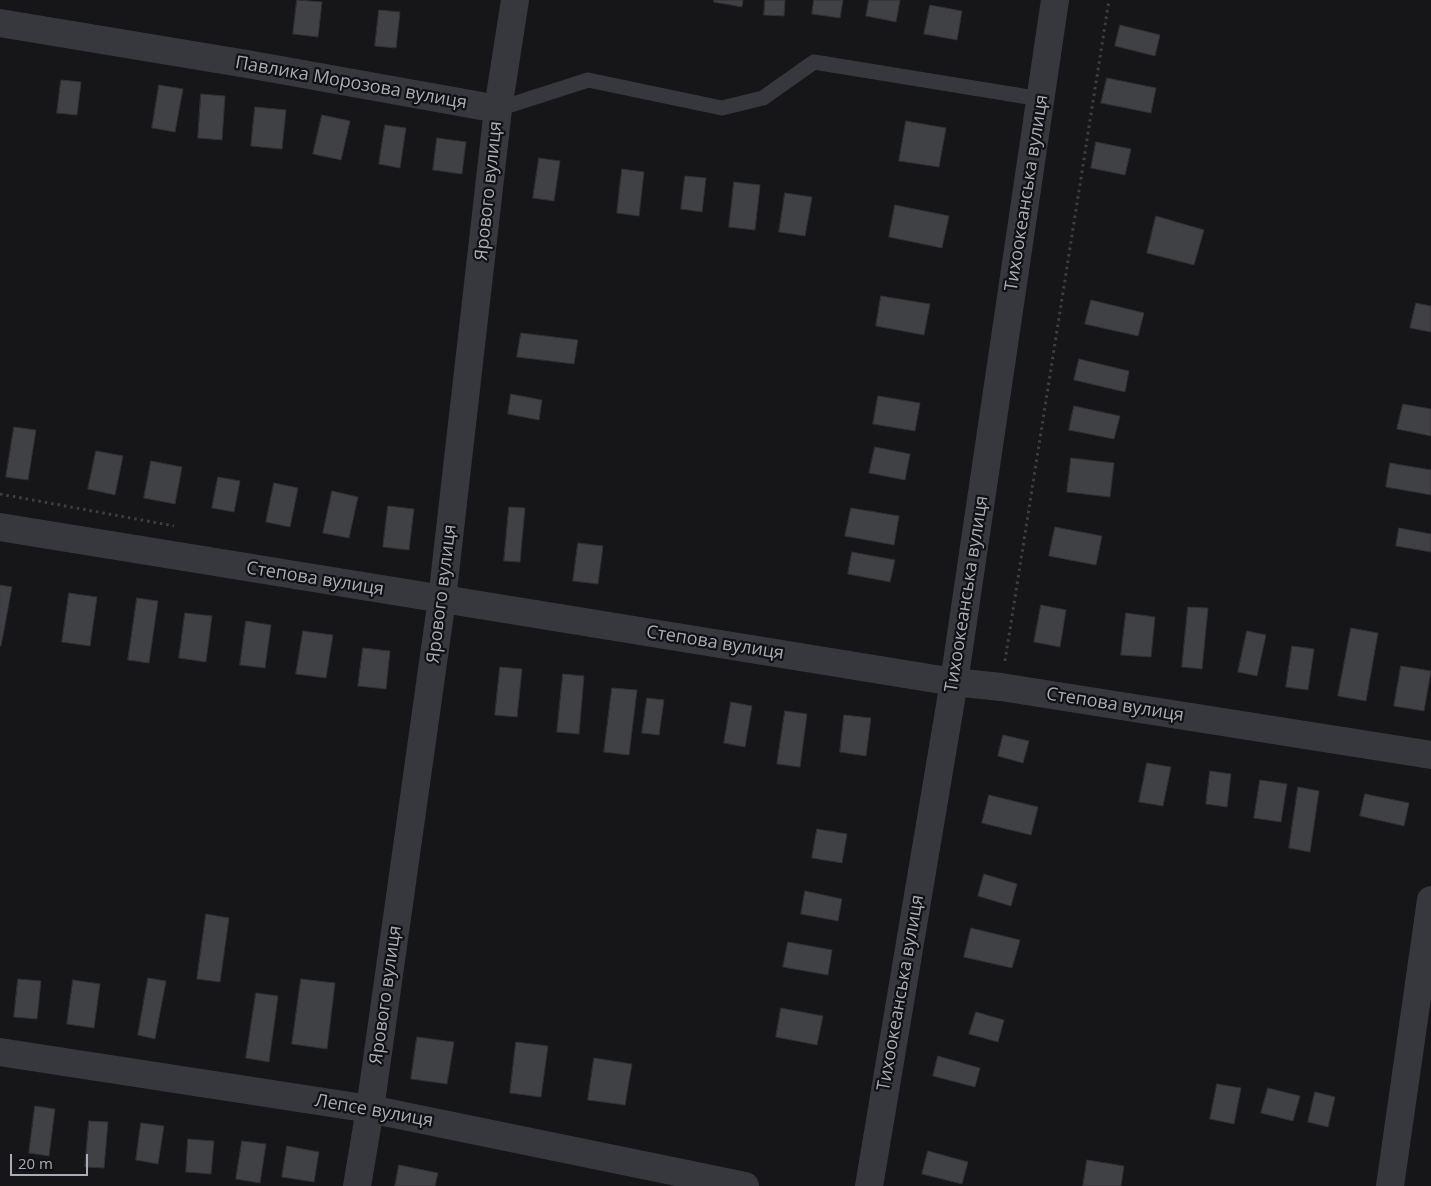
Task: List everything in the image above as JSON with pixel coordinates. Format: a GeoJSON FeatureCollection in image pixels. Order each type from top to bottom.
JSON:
{"type":"FeatureCollection","features":[{"type":"Feature","properties":{"kind":"street","name":"Ярового вулиця"},"geometry":{"type":"LineString","coordinates":[[357,1186],[370,1109],[442,599],[498,109],[515,0]]}},
{"type":"Feature","properties":{"kind":"street","name":"Тихоокеанська вулиця"},"geometry":{"type":"LineString","coordinates":[[869,1186],[954,682],[1055,0]]}},
{"type":"Feature","properties":{"kind":"street","name":"Павлика Морозова вулиця"},"geometry":{"type":"LineString","coordinates":[[0,23],[247,64],[498,109]]}},
{"type":"Feature","properties":{"kind":"street","name":"Степова вулиця"},"geometry":{"type":"LineString","coordinates":[[0,527],[954,682],[1001,687],[1431,755]]}},
{"type":"Feature","properties":{"kind":"street"},"geometry":{"type":"LineString","coordinates":[[1390,1186],[1431,900]]}},
{"type":"Feature","properties":{"kind":"street","name":"Лепсе вулиця"},"geometry":{"type":"LineString","coordinates":[[0,1052],[370,1109],[744,1186]]}},
{"type":"Feature","properties":{"kind":"lane","name":"Павлика Морозова вулиця"},"geometry":{"type":"LineString","coordinates":[[498,109],[588,80],[722,108],[763,98],[814,62],[1041,99]]}},
{"type":"Feature","properties":{"kind":"path"},"geometry":{"type":"LineString","coordinates":[[1001,687],[1109,0]]}},
{"type":"Feature","properties":{"kind":"building"},"geometry":{"type":"Polygon","coordinates":[[[297,0],[322,2],[318,37],[293,34],[297,0]]]}},
{"type":"Feature","properties":{"kind":"building"},"geometry":{"type":"Polygon","coordinates":[[[714,0],[743,0],[742,7],[714,2],[714,0]]]}},
{"type":"Feature","properties":{"kind":"building"},"geometry":{"type":"Polygon","coordinates":[[[765,0],[785,0],[784,16],[764,15],[765,0]]]}},
{"type":"Feature","properties":{"kind":"building"},"geometry":{"type":"Polygon","coordinates":[[[814,0],[843,0],[840,18],[812,14],[814,0]]]}},
{"type":"Feature","properties":{"kind":"building"},"geometry":{"type":"Polygon","coordinates":[[[869,0],[900,0],[896,22],[866,16],[869,0]]]}},
{"type":"Feature","properties":{"kind":"building"},"geometry":{"type":"Polygon","coordinates":[[[930,5],[962,11],[957,40],[924,34],[930,5]]]}},
{"type":"Feature","properties":{"kind":"building"},"geometry":{"type":"Polygon","coordinates":[[[379,10],[400,12],[396,48],[375,46],[379,10]]]}},
{"type":"Feature","properties":{"kind":"building"},"geometry":{"type":"Polygon","coordinates":[[[1120,25],[1160,35],[1155,56],[1115,46],[1120,25]]]}},
{"type":"Feature","properties":{"kind":"building"},"geometry":{"type":"Polygon","coordinates":[[[1107,78],[1156,88],[1151,113],[1101,103],[1107,78]]]}},
{"type":"Feature","properties":{"kind":"building"},"geometry":{"type":"Polygon","coordinates":[[[61,80],[81,82],[77,115],[57,113],[61,80]]]}},
{"type":"Feature","properties":{"kind":"building"},"geometry":{"type":"Polygon","coordinates":[[[159,85],[183,89],[175,132],[152,128],[159,85]]]}},
{"type":"Feature","properties":{"kind":"building"},"geometry":{"type":"Polygon","coordinates":[[[201,94],[225,96],[222,140],[198,138],[201,94]]]}},
{"type":"Feature","properties":{"kind":"building"},"geometry":{"type":"Polygon","coordinates":[[[255,107],[286,110],[282,149],[251,146],[255,107]]]}},
{"type":"Feature","properties":{"kind":"building"},"geometry":{"type":"Polygon","coordinates":[[[322,115],[350,121],[341,160],[313,154],[322,115]]]}},
{"type":"Feature","properties":{"kind":"building"},"geometry":{"type":"Polygon","coordinates":[[[906,121],[946,128],[939,167],[899,161],[906,121]]]}},
{"type":"Feature","properties":{"kind":"building"},"geometry":{"type":"Polygon","coordinates":[[[385,125],[406,128],[400,168],[379,164],[385,125]]]}},
{"type":"Feature","properties":{"kind":"building"},"geometry":{"type":"Polygon","coordinates":[[[437,138],[466,142],[462,174],[433,170],[437,138]]]}},
{"type":"Feature","properties":{"kind":"building"},"geometry":{"type":"Polygon","coordinates":[[[1096,142],[1131,149],[1125,175],[1091,168],[1096,142]]]}},
{"type":"Feature","properties":{"kind":"building"},"geometry":{"type":"Polygon","coordinates":[[[539,158],[560,161],[554,201],[533,198],[539,158]]]}},
{"type":"Feature","properties":{"kind":"building"},"geometry":{"type":"Polygon","coordinates":[[[622,169],[644,172],[639,216],[617,213],[622,169]]]}},
{"type":"Feature","properties":{"kind":"building"},"geometry":{"type":"Polygon","coordinates":[[[685,176],[706,178],[702,212],[681,209],[685,176]]]}},
{"type":"Feature","properties":{"kind":"building"},"geometry":{"type":"Polygon","coordinates":[[[734,182],[760,185],[755,230],[729,227],[734,182]]]}},
{"type":"Feature","properties":{"kind":"building"},"geometry":{"type":"Polygon","coordinates":[[[785,193],[812,197],[805,236],[779,232],[785,193]]]}},
{"type":"Feature","properties":{"kind":"building"},"geometry":{"type":"Polygon","coordinates":[[[895,205],[949,216],[942,248],[889,237],[895,205]]]}},
{"type":"Feature","properties":{"kind":"building"},"geometry":{"type":"Polygon","coordinates":[[[1156,216],[1204,230],[1194,265],[1147,253],[1156,216]]]}},
{"type":"Feature","properties":{"kind":"building"},"geometry":{"type":"Polygon","coordinates":[[[881,296],[930,304],[924,335],[876,326],[881,296]]]}},
{"type":"Feature","properties":{"kind":"building"},"geometry":{"type":"Polygon","coordinates":[[[1091,300],[1144,313],[1138,336],[1085,324],[1091,300]]]}},
{"type":"Feature","properties":{"kind":"building"},"geometry":{"type":"Polygon","coordinates":[[[1416,303],[1431,306],[1431,332],[1410,328],[1416,303]]]}},
{"type":"Feature","properties":{"kind":"building"},"geometry":{"type":"Polygon","coordinates":[[[521,333],[578,340],[574,364],[517,357],[521,333]]]}},
{"type":"Feature","properties":{"kind":"building"},"geometry":{"type":"Polygon","coordinates":[[[1079,359],[1129,371],[1125,392],[1074,380],[1079,359]]]}},
{"type":"Feature","properties":{"kind":"building"},"geometry":{"type":"Polygon","coordinates":[[[511,394],[542,400],[539,420],[508,414],[511,394]]]}},
{"type":"Feature","properties":{"kind":"building"},"geometry":{"type":"Polygon","coordinates":[[[878,396],[920,403],[915,431],[873,424],[878,396]]]}},
{"type":"Feature","properties":{"kind":"building"},"geometry":{"type":"Polygon","coordinates":[[[1403,404],[1431,409],[1431,436],[1397,429],[1403,404]]]}},
{"type":"Feature","properties":{"kind":"building"},"geometry":{"type":"Polygon","coordinates":[[[1074,406],[1120,416],[1114,439],[1069,430],[1074,406]]]}},
{"type":"Feature","properties":{"kind":"building"},"geometry":{"type":"Polygon","coordinates":[[[14,427],[36,430],[28,480],[6,477],[14,427]]]}},
{"type":"Feature","properties":{"kind":"building"},"geometry":{"type":"Polygon","coordinates":[[[875,447],[910,454],[905,480],[869,473],[875,447]]]}},
{"type":"Feature","properties":{"kind":"building"},"geometry":{"type":"Polygon","coordinates":[[[96,451],[123,456],[115,495],[88,489],[96,451]]]}},
{"type":"Feature","properties":{"kind":"building"},"geometry":{"type":"Polygon","coordinates":[[[1071,458],[1114,463],[1110,497],[1067,492],[1071,458]]]}},
{"type":"Feature","properties":{"kind":"building"},"geometry":{"type":"Polygon","coordinates":[[[151,461],[182,467],[175,504],[144,498],[151,461]]]}},
{"type":"Feature","properties":{"kind":"building"},"geometry":{"type":"Polygon","coordinates":[[[1390,463],[1431,470],[1431,495],[1386,487],[1390,463]]]}},
{"type":"Feature","properties":{"kind":"building"},"geometry":{"type":"Polygon","coordinates":[[[218,477],[240,481],[234,512],[212,508],[218,477]]]}},
{"type":"Feature","properties":{"kind":"building"},"geometry":{"type":"Polygon","coordinates":[[[274,483],[298,488],[290,527],[266,522],[274,483]]]}},
{"type":"Feature","properties":{"kind":"building"},"geometry":{"type":"Polygon","coordinates":[[[332,491],[358,497],[349,538],[323,533],[332,491]]]}},
{"type":"Feature","properties":{"kind":"building"},"geometry":{"type":"Polygon","coordinates":[[[388,506],[414,509],[409,550],[383,547],[388,506]]]}},
{"type":"Feature","properties":{"kind":"building"},"geometry":{"type":"Polygon","coordinates":[[[509,507],[525,508],[520,562],[504,561],[509,507]]]}},
{"type":"Feature","properties":{"kind":"building"},"geometry":{"type":"Polygon","coordinates":[[[851,508],[899,516],[894,545],[845,536],[851,508]]]}},
{"type":"Feature","properties":{"kind":"building"},"geometry":{"type":"Polygon","coordinates":[[[1055,527],[1102,536],[1096,565],[1049,556],[1055,527]]]}},
{"type":"Feature","properties":{"kind":"building"},"geometry":{"type":"Polygon","coordinates":[[[1399,528],[1431,534],[1431,552],[1396,546],[1399,528]]]}},
{"type":"Feature","properties":{"kind":"building"},"geometry":{"type":"Polygon","coordinates":[[[578,543],[603,546],[598,584],[573,581],[578,543]]]}},
{"type":"Feature","properties":{"kind":"building"},"geometry":{"type":"Polygon","coordinates":[[[852,552],[895,560],[890,582],[848,574],[852,552]]]}},
{"type":"Feature","properties":{"kind":"building"},"geometry":{"type":"Polygon","coordinates":[[[0,585],[12,587],[1,646],[0,646],[0,585]]]}},
{"type":"Feature","properties":{"kind":"building"},"geometry":{"type":"Polygon","coordinates":[[[69,593],[97,597],[90,646],[62,642],[69,593]]]}},
{"type":"Feature","properties":{"kind":"building"},"geometry":{"type":"Polygon","coordinates":[[[137,598],[158,601],[149,663],[128,660],[137,598]]]}},
{"type":"Feature","properties":{"kind":"building"},"geometry":{"type":"Polygon","coordinates":[[[1041,605],[1066,610],[1060,647],[1034,642],[1041,605]]]}},
{"type":"Feature","properties":{"kind":"building"},"geometry":{"type":"Polygon","coordinates":[[[1188,607],[1208,608],[1202,669],[1182,667],[1188,607]]]}},
{"type":"Feature","properties":{"kind":"building"},"geometry":{"type":"Polygon","coordinates":[[[185,613],[212,616],[206,662],[179,658],[185,613]]]}},
{"type":"Feature","properties":{"kind":"building"},"geometry":{"type":"Polygon","coordinates":[[[1126,613],[1155,617],[1151,657],[1121,655],[1126,613]]]}},
{"type":"Feature","properties":{"kind":"building"},"geometry":{"type":"Polygon","coordinates":[[[246,621],[271,625],[265,668],[240,665],[246,621]]]}},
{"type":"Feature","properties":{"kind":"building"},"geometry":{"type":"Polygon","coordinates":[[[1351,628],[1378,633],[1366,701],[1338,696],[1351,628]]]}},
{"type":"Feature","properties":{"kind":"building"},"geometry":{"type":"Polygon","coordinates":[[[303,631],[333,635],[326,678],[296,674],[303,631]]]}},
{"type":"Feature","properties":{"kind":"building"},"geometry":{"type":"Polygon","coordinates":[[[1247,631],[1266,635],[1257,676],[1238,672],[1247,631]]]}},
{"type":"Feature","properties":{"kind":"building"},"geometry":{"type":"Polygon","coordinates":[[[1292,646],[1314,649],[1308,690],[1286,687],[1292,646]]]}},
{"type":"Feature","properties":{"kind":"building"},"geometry":{"type":"Polygon","coordinates":[[[363,648],[390,651],[386,689],[358,686],[363,648]]]}},
{"type":"Feature","properties":{"kind":"building"},"geometry":{"type":"Polygon","coordinates":[[[1401,666],[1431,671],[1424,711],[1394,706],[1401,666]]]}},
{"type":"Feature","properties":{"kind":"building"},"geometry":{"type":"Polygon","coordinates":[[[500,667],[522,669],[517,717],[495,715],[500,667]]]}},
{"type":"Feature","properties":{"kind":"building"},"geometry":{"type":"Polygon","coordinates":[[[563,674],[584,676],[579,734],[557,732],[563,674]]]}},
{"type":"Feature","properties":{"kind":"building"},"geometry":{"type":"Polygon","coordinates":[[[612,688],[637,690],[629,755],[604,752],[612,688]]]}},
{"type":"Feature","properties":{"kind":"building"},"geometry":{"type":"Polygon","coordinates":[[[647,698],[664,700],[659,735],[642,733],[647,698]]]}},
{"type":"Feature","properties":{"kind":"building"},"geometry":{"type":"Polygon","coordinates":[[[731,702],[752,706],[745,747],[724,743],[731,702]]]}},
{"type":"Feature","properties":{"kind":"building"},"geometry":{"type":"Polygon","coordinates":[[[785,711],[807,714],[800,767],[777,764],[785,711]]]}},
{"type":"Feature","properties":{"kind":"building"},"geometry":{"type":"Polygon","coordinates":[[[844,715],[871,718],[866,756],[840,752],[844,715]]]}},
{"type":"Feature","properties":{"kind":"building"},"geometry":{"type":"Polygon","coordinates":[[[1003,735],[1029,741],[1023,763],[998,756],[1003,735]]]}},
{"type":"Feature","properties":{"kind":"building"},"geometry":{"type":"Polygon","coordinates":[[[1147,763],[1171,767],[1163,806],[1139,802],[1147,763]]]}},
{"type":"Feature","properties":{"kind":"building"},"geometry":{"type":"Polygon","coordinates":[[[1210,771],[1231,774],[1227,807],[1206,804],[1210,771]]]}},
{"type":"Feature","properties":{"kind":"building"},"geometry":{"type":"Polygon","coordinates":[[[1260,780],[1287,784],[1281,822],[1254,818],[1260,780]]]}},
{"type":"Feature","properties":{"kind":"building"},"geometry":{"type":"Polygon","coordinates":[[[1298,787],[1319,791],[1310,852],[1289,848],[1298,787]]]}},
{"type":"Feature","properties":{"kind":"building"},"geometry":{"type":"Polygon","coordinates":[[[1365,794],[1409,803],[1404,826],[1360,816],[1365,794]]]}},
{"type":"Feature","properties":{"kind":"building"},"geometry":{"type":"Polygon","coordinates":[[[989,795],[1038,807],[1031,835],[982,823],[989,795]]]}},
{"type":"Feature","properties":{"kind":"building"},"geometry":{"type":"Polygon","coordinates":[[[817,829],[847,834],[842,863],[812,858],[817,829]]]}},
{"type":"Feature","properties":{"kind":"building"},"geometry":{"type":"Polygon","coordinates":[[[984,874],[1017,884],[1011,906],[978,896],[984,874]]]}},
{"type":"Feature","properties":{"kind":"building"},"geometry":{"type":"Polygon","coordinates":[[[805,891],[842,899],[838,921],[801,914],[805,891]]]}},
{"type":"Feature","properties":{"kind":"building"},"geometry":{"type":"Polygon","coordinates":[[[206,914],[229,918],[220,982],[197,979],[206,914]]]}},
{"type":"Feature","properties":{"kind":"building"},"geometry":{"type":"Polygon","coordinates":[[[971,928],[1020,940],[1012,968],[964,957],[971,928]]]}},
{"type":"Feature","properties":{"kind":"building"},"geometry":{"type":"Polygon","coordinates":[[[788,942],[832,950],[828,975],[783,967],[788,942]]]}},
{"type":"Feature","properties":{"kind":"building"},"geometry":{"type":"Polygon","coordinates":[[[148,978],[166,981],[155,1039],[138,1035],[148,978]]]}},
{"type":"Feature","properties":{"kind":"building"},"geometry":{"type":"Polygon","coordinates":[[[18,979],[41,981],[37,1019],[14,1017],[18,979]]]}},
{"type":"Feature","properties":{"kind":"building"},"geometry":{"type":"Polygon","coordinates":[[[301,979],[335,983],[327,1049],[292,1044],[301,979]]]}},
{"type":"Feature","properties":{"kind":"building"},"geometry":{"type":"Polygon","coordinates":[[[73,980],[100,984],[94,1028],[67,1024],[73,980]]]}},
{"type":"Feature","properties":{"kind":"building"},"geometry":{"type":"Polygon","coordinates":[[[256,993],[278,996],[269,1062],[246,1058],[256,993]]]}},
{"type":"Feature","properties":{"kind":"building"},"geometry":{"type":"Polygon","coordinates":[[[781,1008],[823,1016],[817,1045],[776,1037],[781,1008]]]}},
{"type":"Feature","properties":{"kind":"building"},"geometry":{"type":"Polygon","coordinates":[[[976,1012],[1004,1020],[998,1042],[969,1034],[976,1012]]]}},
{"type":"Feature","properties":{"kind":"building"},"geometry":{"type":"Polygon","coordinates":[[[417,1037],[454,1042],[447,1084],[411,1079],[417,1037]]]}},
{"type":"Feature","properties":{"kind":"building"},"geometry":{"type":"Polygon","coordinates":[[[516,1042],[548,1046],[541,1097],[510,1093],[516,1042]]]}},
{"type":"Feature","properties":{"kind":"building"},"geometry":{"type":"Polygon","coordinates":[[[938,1056],[980,1068],[975,1087],[933,1076],[938,1056]]]}},
{"type":"Feature","properties":{"kind":"building"},"geometry":{"type":"Polygon","coordinates":[[[594,1058],[632,1064],[625,1105],[588,1100],[594,1058]]]}},
{"type":"Feature","properties":{"kind":"building"},"geometry":{"type":"Polygon","coordinates":[[[1217,1084],[1241,1088],[1234,1124],[1210,1119],[1217,1084]]]}},
{"type":"Feature","properties":{"kind":"building"},"geometry":{"type":"Polygon","coordinates":[[[1268,1088],[1300,1096],[1293,1121],[1261,1113],[1268,1088]]]}},
{"type":"Feature","properties":{"kind":"building"},"geometry":{"type":"Polygon","coordinates":[[[1315,1092],[1335,1097],[1328,1127],[1308,1122],[1315,1092]]]}},
{"type":"Feature","properties":{"kind":"building"},"geometry":{"type":"Polygon","coordinates":[[[35,1106],[55,1109],[49,1156],[29,1153],[35,1106]]]}},
{"type":"Feature","properties":{"kind":"building"},"geometry":{"type":"Polygon","coordinates":[[[89,1121],[108,1122],[104,1168],[85,1167],[89,1121]]]}},
{"type":"Feature","properties":{"kind":"building"},"geometry":{"type":"Polygon","coordinates":[[[141,1123],[164,1126],[158,1164],[136,1160],[141,1123]]]}},
{"type":"Feature","properties":{"kind":"building"},"geometry":{"type":"Polygon","coordinates":[[[188,1139],[214,1141],[211,1174],[186,1172],[188,1139]]]}},
{"type":"Feature","properties":{"kind":"building"},"geometry":{"type":"Polygon","coordinates":[[[242,1141],[266,1144],[260,1183],[236,1179],[242,1141]]]}},
{"type":"Feature","properties":{"kind":"building"},"geometry":{"type":"Polygon","coordinates":[[[287,1146],[319,1152],[314,1182],[282,1177],[287,1146]]]}},
{"type":"Feature","properties":{"kind":"building"},"geometry":{"type":"Polygon","coordinates":[[[928,1151],[968,1162],[962,1184],[922,1174],[928,1151]]]}},
{"type":"Feature","properties":{"kind":"building"},"geometry":{"type":"Polygon","coordinates":[[[1087,1160],[1124,1166],[1121,1186],[1083,1186],[1087,1160]]]}},
{"type":"Feature","properties":{"kind":"building"},"geometry":{"type":"Polygon","coordinates":[[[399,1165],[438,1173],[435,1186],[395,1186],[399,1165]]]}}]}
